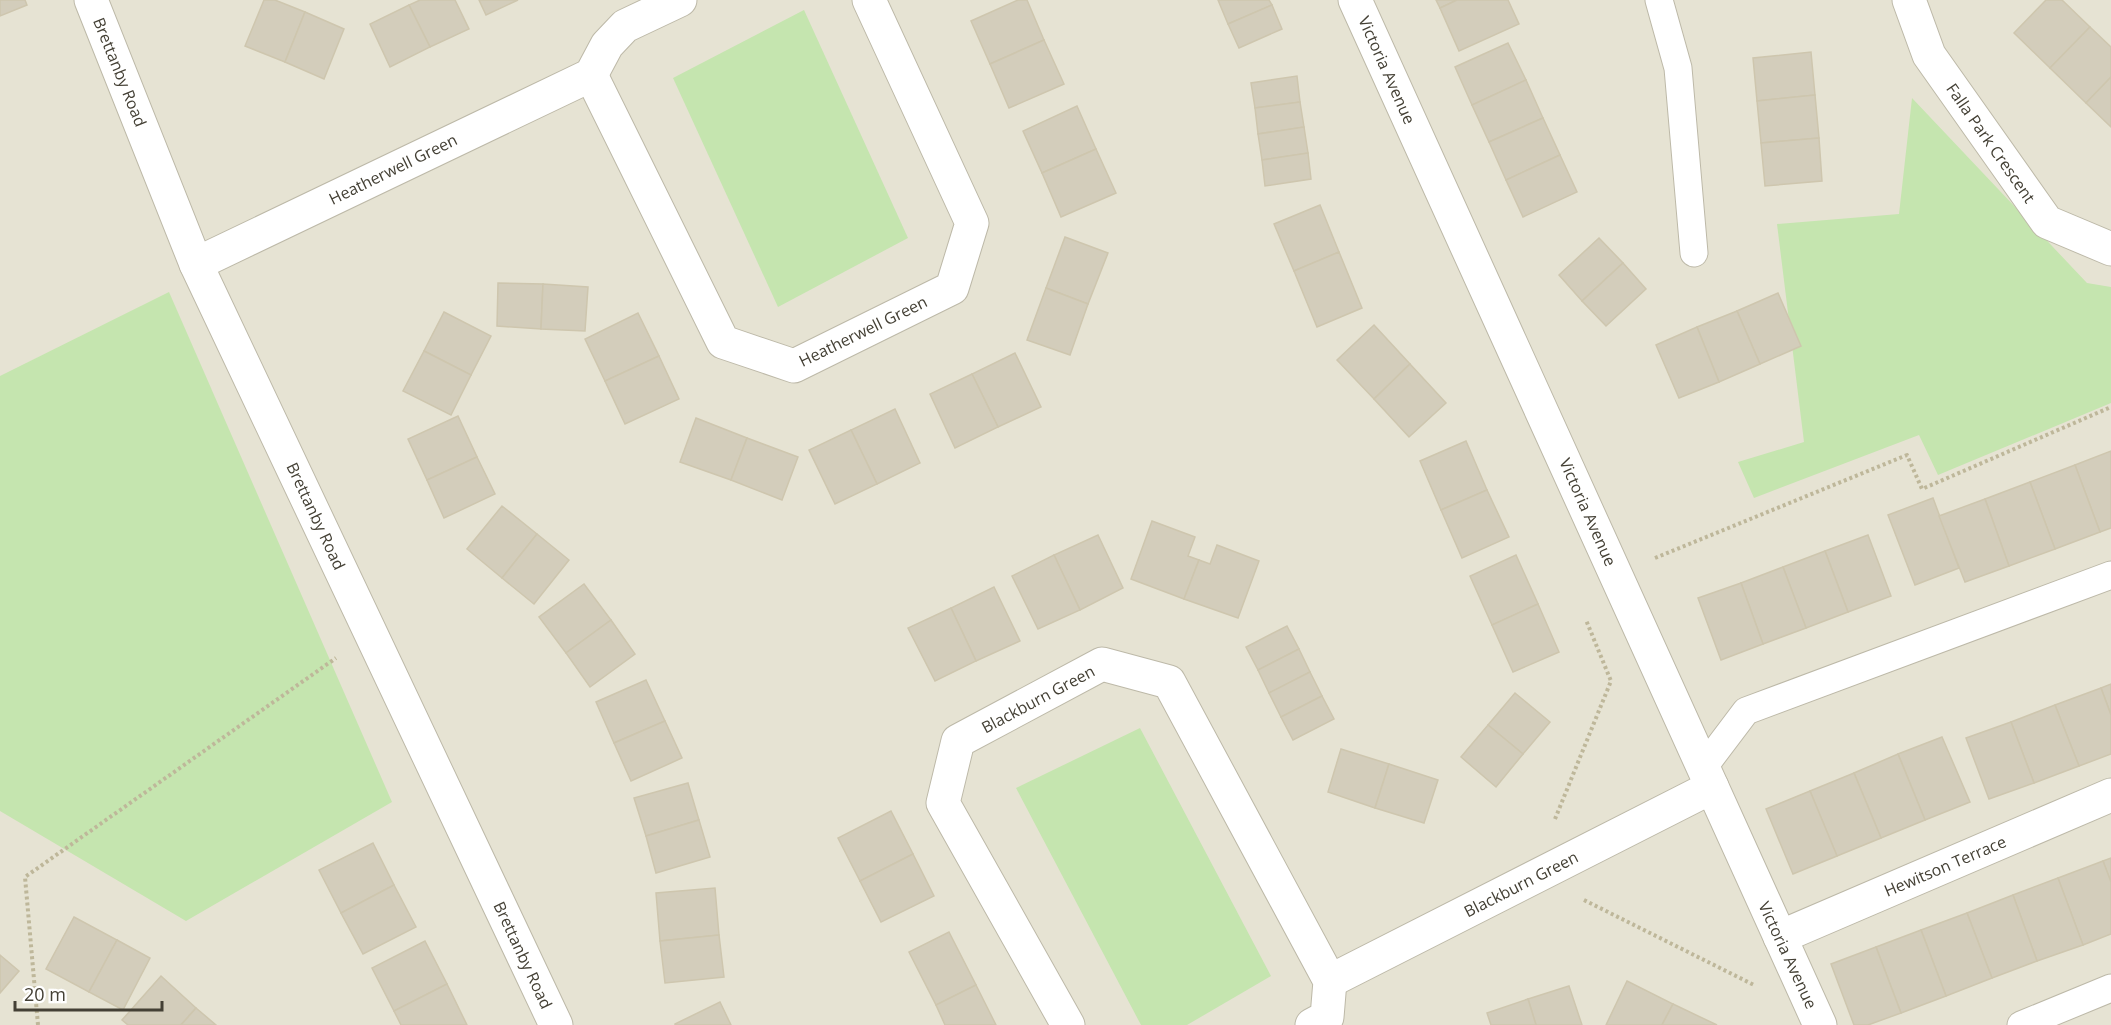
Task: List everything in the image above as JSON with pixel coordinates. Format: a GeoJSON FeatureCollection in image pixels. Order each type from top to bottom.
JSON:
{"type":"FeatureCollection","features":[{"type":"Feature","properties":{"kind":"street","name":"Brettanby Road"},"geometry":{"type":"LineString","coordinates":[[91,0],[196,264],[556,1025]]}},
{"type":"Feature","properties":{"kind":"street"},"geometry":{"type":"LineString","coordinates":[[591,75],[607,45],[625,26],[680,0]]}},
{"type":"Feature","properties":{"kind":"street","name":"Heatherwell Green"},"geometry":{"type":"LineString","coordinates":[[196,264],[591,75],[723,342],[794,366],[951,288],[972,223],[869,0]]}},
{"type":"Feature","properties":{"kind":"street","name":"Victoria Avenue"},"geometry":{"type":"LineString","coordinates":[[1355,0],[1820,1025]]}},
{"type":"Feature","properties":{"kind":"street","name":"Falla Park Crescent"},"geometry":{"type":"LineString","coordinates":[[1909,0],[1929,55],[2047,222],[2110,248]]}},
{"type":"Feature","properties":{"kind":"street","name":"Blackburn Green"},"geometry":{"type":"LineString","coordinates":[[1068,1025],[943,803],[958,741],[1102,664],[1169,682],[1330,981],[1563,863],[1708,777]]}},
{"type":"Feature","properties":{"kind":"street","name":"Hewitson Terrace"},"geometry":{"type":"LineString","coordinates":[[1780,937],[2111,795]]}},
{"type":"Feature","properties":{"kind":"street"},"geometry":{"type":"LineString","coordinates":[[1312,1025],[1327,1017],[1330,981]]}},
{"type":"Feature","properties":{"kind":"lane"},"geometry":{"type":"LineString","coordinates":[[1659,0],[1678,68],[1694,253]]}},
{"type":"Feature","properties":{"kind":"lane"},"geometry":{"type":"LineString","coordinates":[[1708,777],[1746,711],[2111,575]]}},
{"type":"Feature","properties":{"kind":"lane"},"geometry":{"type":"LineString","coordinates":[[2021,1025],[2111,988]]}},
{"type":"Feature","properties":{"kind":"path"},"geometry":{"type":"LineString","coordinates":[[1616,574],[1907,455],[1922,489],[2111,407]]}},
{"type":"Feature","properties":{"kind":"path"},"geometry":{"type":"LineString","coordinates":[[1585,616],[1611,681],[1549,834],[1584,902],[1780,998],[1802,986]]}},
{"type":"Feature","properties":{"kind":"path"},"geometry":{"type":"LineString","coordinates":[[38,1025],[25,877],[371,634]]}},
{"type":"Feature","properties":{"kind":"shaded area"},"geometry":{"type":"Polygon","coordinates":[[[0,0],[2111,0],[2111,1025],[0,1025],[0,0]]]}},
{"type":"Feature","properties":{"kind":"green space"},"geometry":{"type":"Polygon","coordinates":[[[804,10],[908,238],[778,307],[673,78],[804,10]]]}},
{"type":"Feature","properties":{"kind":"green space"},"geometry":{"type":"Polygon","coordinates":[[[1912,98],[2087,283],[2111,287],[2111,403],[1938,475],[1919,435],[1754,498],[1738,462],[1804,442],[1777,224],[1899,214],[1912,98]]]}},
{"type":"Feature","properties":{"kind":"green space"},"geometry":{"type":"Polygon","coordinates":[[[169,292],[392,802],[186,921],[0,811],[0,376],[169,292]]]}},
{"type":"Feature","properties":{"kind":"green space"},"geometry":{"type":"Polygon","coordinates":[[[1140,728],[1271,976],[1187,1025],[1141,1025],[1016,788],[1140,728]]]}},
{"type":"Feature","properties":{"kind":"building"},"geometry":{"type":"Polygon","coordinates":[[[0,0],[25,0],[27,5],[0,16],[0,0]]]}},
{"type":"Feature","properties":{"kind":"building"},"geometry":{"type":"Polygon","coordinates":[[[264,0],[275,0],[305,12],[285,62],[245,46],[264,0]]]}},
{"type":"Feature","properties":{"kind":"building"},"geometry":{"type":"Polygon","coordinates":[[[420,0],[455,0],[469,29],[430,47],[409,5],[420,0]]]}},
{"type":"Feature","properties":{"kind":"building"},"geometry":{"type":"Polygon","coordinates":[[[479,0],[518,0],[486,15],[479,0]]]}},
{"type":"Feature","properties":{"kind":"building"},"geometry":{"type":"Polygon","coordinates":[[[1018,0],[1027,0],[1044,40],[990,64],[971,21],[1018,0]]]}},
{"type":"Feature","properties":{"kind":"building"},"geometry":{"type":"Polygon","coordinates":[[[1218,0],[1269,0],[1272,5],[1228,24],[1218,0]]]}},
{"type":"Feature","properties":{"kind":"building"},"geometry":{"type":"Polygon","coordinates":[[[1436,0],[1457,0],[1440,8],[1436,0]]]}},
{"type":"Feature","properties":{"kind":"building"},"geometry":{"type":"Polygon","coordinates":[[[1457,0],[1508,0],[1519,24],[1459,51],[1440,8],[1457,0]]]}},
{"type":"Feature","properties":{"kind":"building"},"geometry":{"type":"Polygon","coordinates":[[[2046,0],[2062,0],[2090,27],[2050,68],[2014,33],[2046,0]]]}},
{"type":"Feature","properties":{"kind":"building"},"geometry":{"type":"Polygon","coordinates":[[[409,5],[430,47],[390,67],[370,24],[409,5]]]}},
{"type":"Feature","properties":{"kind":"building"},"geometry":{"type":"Polygon","coordinates":[[[1272,5],[1282,29],[1239,48],[1228,24],[1272,5]]]}},
{"type":"Feature","properties":{"kind":"building"},"geometry":{"type":"Polygon","coordinates":[[[305,12],[344,29],[324,79],[285,62],[305,12]]]}},
{"type":"Feature","properties":{"kind":"building"},"geometry":{"type":"Polygon","coordinates":[[[2090,27],[2111,47],[2111,77],[2086,103],[2050,68],[2090,27]]]}},
{"type":"Feature","properties":{"kind":"building"},"geometry":{"type":"Polygon","coordinates":[[[1044,40],[1064,84],[1009,108],[990,64],[1044,40]]]}},
{"type":"Feature","properties":{"kind":"building"},"geometry":{"type":"Polygon","coordinates":[[[1508,43],[1526,80],[1472,105],[1455,67],[1508,43]]]}},
{"type":"Feature","properties":{"kind":"building"},"geometry":{"type":"Polygon","coordinates":[[[1811,52],[1815,95],[1757,101],[1753,58],[1811,52]]]}},
{"type":"Feature","properties":{"kind":"building"},"geometry":{"type":"Polygon","coordinates":[[[1297,76],[1300,102],[1255,108],[1251,83],[1297,76]]]}},
{"type":"Feature","properties":{"kind":"building"},"geometry":{"type":"Polygon","coordinates":[[[2111,77],[2111,127],[2086,103],[2111,77]]]}},
{"type":"Feature","properties":{"kind":"building"},"geometry":{"type":"Polygon","coordinates":[[[1526,80],[1543,118],[1489,142],[1472,105],[1526,80]]]}},
{"type":"Feature","properties":{"kind":"building"},"geometry":{"type":"Polygon","coordinates":[[[1815,95],[1819,138],[1761,143],[1757,101],[1815,95]]]}},
{"type":"Feature","properties":{"kind":"building"},"geometry":{"type":"Polygon","coordinates":[[[1300,102],[1304,127],[1258,134],[1255,108],[1300,102]]]}},
{"type":"Feature","properties":{"kind":"building"},"geometry":{"type":"Polygon","coordinates":[[[1077,106],[1096,149],[1042,173],[1023,131],[1077,106]]]}},
{"type":"Feature","properties":{"kind":"building"},"geometry":{"type":"Polygon","coordinates":[[[1543,118],[1560,155],[1506,180],[1489,142],[1543,118]]]}},
{"type":"Feature","properties":{"kind":"building"},"geometry":{"type":"Polygon","coordinates":[[[1304,127],[1308,153],[1262,160],[1258,134],[1304,127]]]}},
{"type":"Feature","properties":{"kind":"building"},"geometry":{"type":"Polygon","coordinates":[[[1819,138],[1822,181],[1765,186],[1761,143],[1819,138]]]}},
{"type":"Feature","properties":{"kind":"building"},"geometry":{"type":"Polygon","coordinates":[[[1096,149],[1116,193],[1061,217],[1042,173],[1096,149]]]}},
{"type":"Feature","properties":{"kind":"building"},"geometry":{"type":"Polygon","coordinates":[[[1308,153],[1311,179],[1265,186],[1262,160],[1308,153]]]}},
{"type":"Feature","properties":{"kind":"building"},"geometry":{"type":"Polygon","coordinates":[[[1560,155],[1577,192],[1523,217],[1506,180],[1560,155]]]}},
{"type":"Feature","properties":{"kind":"building"},"geometry":{"type":"Polygon","coordinates":[[[1320,205],[1339,252],[1294,271],[1274,224],[1320,205]]]}},
{"type":"Feature","properties":{"kind":"building"},"geometry":{"type":"Polygon","coordinates":[[[1065,237],[1108,253],[1088,304],[1046,288],[1065,237]]]}},
{"type":"Feature","properties":{"kind":"building"},"geometry":{"type":"Polygon","coordinates":[[[1599,238],[1623,263],[1582,301],[1559,275],[1599,238]]]}},
{"type":"Feature","properties":{"kind":"building"},"geometry":{"type":"Polygon","coordinates":[[[1339,252],[1362,308],[1317,327],[1294,271],[1339,252]]]}},
{"type":"Feature","properties":{"kind":"building"},"geometry":{"type":"Polygon","coordinates":[[[1623,263],[1646,289],[1606,326],[1582,301],[1623,263]]]}},
{"type":"Feature","properties":{"kind":"building"},"geometry":{"type":"Polygon","coordinates":[[[498,283],[543,284],[541,329],[497,326],[498,283]]]}},
{"type":"Feature","properties":{"kind":"building"},"geometry":{"type":"Polygon","coordinates":[[[543,284],[588,287],[585,331],[541,329],[543,284]]]}},
{"type":"Feature","properties":{"kind":"building"},"geometry":{"type":"Polygon","coordinates":[[[1046,288],[1088,304],[1070,355],[1027,340],[1046,288]]]}},
{"type":"Feature","properties":{"kind":"building"},"geometry":{"type":"Polygon","coordinates":[[[1778,293],[1801,346],[1760,364],[1737,311],[1778,293]]]}},
{"type":"Feature","properties":{"kind":"building"},"geometry":{"type":"Polygon","coordinates":[[[1737,311],[1760,364],[1719,382],[1697,327],[1737,311]]]}},
{"type":"Feature","properties":{"kind":"building"},"geometry":{"type":"Polygon","coordinates":[[[444,312],[491,336],[471,375],[424,351],[444,312]]]}},
{"type":"Feature","properties":{"kind":"building"},"geometry":{"type":"Polygon","coordinates":[[[638,313],[659,356],[605,381],[585,339],[638,313]]]}},
{"type":"Feature","properties":{"kind":"building"},"geometry":{"type":"Polygon","coordinates":[[[1374,325],[1410,364],[1374,399],[1337,360],[1374,325]]]}},
{"type":"Feature","properties":{"kind":"building"},"geometry":{"type":"Polygon","coordinates":[[[1697,327],[1719,382],[1679,398],[1656,345],[1697,327]]]}},
{"type":"Feature","properties":{"kind":"building"},"geometry":{"type":"Polygon","coordinates":[[[424,351],[471,375],[451,415],[403,391],[424,351]]]}},
{"type":"Feature","properties":{"kind":"building"},"geometry":{"type":"Polygon","coordinates":[[[1015,353],[1041,407],[998,427],[972,374],[1015,353]]]}},
{"type":"Feature","properties":{"kind":"building"},"geometry":{"type":"Polygon","coordinates":[[[659,356],[679,399],[625,424],[605,381],[659,356]]]}},
{"type":"Feature","properties":{"kind":"building"},"geometry":{"type":"Polygon","coordinates":[[[1410,364],[1446,403],[1409,437],[1374,399],[1410,364]]]}},
{"type":"Feature","properties":{"kind":"building"},"geometry":{"type":"Polygon","coordinates":[[[972,374],[998,427],[955,448],[930,394],[972,374]]]}},
{"type":"Feature","properties":{"kind":"building"},"geometry":{"type":"Polygon","coordinates":[[[895,409],[920,463],[877,484],[851,430],[895,409]]]}},
{"type":"Feature","properties":{"kind":"building"},"geometry":{"type":"Polygon","coordinates":[[[458,416],[477,457],[427,480],[408,439],[458,416]]]}},
{"type":"Feature","properties":{"kind":"building"},"geometry":{"type":"Polygon","coordinates":[[[696,418],[747,438],[731,480],[680,462],[696,418]]]}},
{"type":"Feature","properties":{"kind":"building"},"geometry":{"type":"Polygon","coordinates":[[[851,430],[877,484],[835,504],[809,450],[851,430]]]}},
{"type":"Feature","properties":{"kind":"building"},"geometry":{"type":"Polygon","coordinates":[[[747,438],[798,457],[782,500],[731,480],[747,438]]]}},
{"type":"Feature","properties":{"kind":"building"},"geometry":{"type":"Polygon","coordinates":[[[1466,441],[1487,490],[1441,510],[1420,461],[1466,441]]]}},
{"type":"Feature","properties":{"kind":"building"},"geometry":{"type":"Polygon","coordinates":[[[2111,451],[2111,528],[2100,532],[2075,465],[2111,451]]]}},
{"type":"Feature","properties":{"kind":"building"},"geometry":{"type":"Polygon","coordinates":[[[477,457],[495,494],[444,518],[427,480],[477,457]]]}},
{"type":"Feature","properties":{"kind":"building"},"geometry":{"type":"Polygon","coordinates":[[[2075,465],[2100,532],[2055,549],[2030,482],[2075,465]]]}},
{"type":"Feature","properties":{"kind":"building"},"geometry":{"type":"Polygon","coordinates":[[[2030,482],[2055,549],[2009,566],[1985,499],[2030,482]]]}},
{"type":"Feature","properties":{"kind":"building"},"geometry":{"type":"Polygon","coordinates":[[[1487,490],[1509,537],[1462,558],[1441,510],[1487,490]]]}},
{"type":"Feature","properties":{"kind":"building"},"geometry":{"type":"Polygon","coordinates":[[[1933,498],[1959,568],[1915,585],[1888,515],[1933,498]]]}},
{"type":"Feature","properties":{"kind":"building"},"geometry":{"type":"Polygon","coordinates":[[[1985,499],[2009,566],[1965,582],[1939,516],[1985,499]]]}},
{"type":"Feature","properties":{"kind":"building"},"geometry":{"type":"Polygon","coordinates":[[[502,506],[537,534],[502,578],[467,549],[502,506]]]}},
{"type":"Feature","properties":{"kind":"building"},"geometry":{"type":"Polygon","coordinates":[[[1152,521],[1195,537],[1188,556],[1199,560],[1184,599],[1131,579],[1152,521]]]}},
{"type":"Feature","properties":{"kind":"building"},"geometry":{"type":"Polygon","coordinates":[[[537,534],[569,560],[534,604],[502,578],[537,534]]]}},
{"type":"Feature","properties":{"kind":"building"},"geometry":{"type":"Polygon","coordinates":[[[1098,535],[1123,588],[1080,610],[1054,555],[1098,535]]]}},
{"type":"Feature","properties":{"kind":"building"},"geometry":{"type":"Polygon","coordinates":[[[1868,535],[1891,596],[1848,612],[1825,551],[1868,535]]]}},
{"type":"Feature","properties":{"kind":"building"},"geometry":{"type":"Polygon","coordinates":[[[1217,545],[1259,561],[1238,618],[1184,599],[1199,560],[1210,564],[1217,545]]]}},
{"type":"Feature","properties":{"kind":"building"},"geometry":{"type":"Polygon","coordinates":[[[1825,551],[1848,612],[1806,628],[1783,567],[1825,551]]]}},
{"type":"Feature","properties":{"kind":"building"},"geometry":{"type":"Polygon","coordinates":[[[1054,555],[1080,610],[1038,629],[1012,576],[1054,555]]]}},
{"type":"Feature","properties":{"kind":"building"},"geometry":{"type":"Polygon","coordinates":[[[1516,555],[1538,604],[1492,625],[1470,576],[1516,555]]]}},
{"type":"Feature","properties":{"kind":"building"},"geometry":{"type":"Polygon","coordinates":[[[1783,567],[1806,628],[1763,644],[1741,583],[1783,567]]]}},
{"type":"Feature","properties":{"kind":"building"},"geometry":{"type":"Polygon","coordinates":[[[1741,583],[1763,644],[1721,660],[1698,598],[1741,583]]]}},
{"type":"Feature","properties":{"kind":"building"},"geometry":{"type":"Polygon","coordinates":[[[584,584],[611,620],[566,653],[539,617],[584,584]]]}},
{"type":"Feature","properties":{"kind":"building"},"geometry":{"type":"Polygon","coordinates":[[[994,587],[1020,641],[976,661],[951,608],[994,587]]]}},
{"type":"Feature","properties":{"kind":"building"},"geometry":{"type":"Polygon","coordinates":[[[1538,604],[1559,652],[1513,672],[1492,625],[1538,604]]]}},
{"type":"Feature","properties":{"kind":"building"},"geometry":{"type":"Polygon","coordinates":[[[951,608],[976,661],[935,681],[908,628],[951,608]]]}},
{"type":"Feature","properties":{"kind":"building"},"geometry":{"type":"Polygon","coordinates":[[[611,620],[635,654],[590,687],[566,653],[611,620]]]}},
{"type":"Feature","properties":{"kind":"building"},"geometry":{"type":"Polygon","coordinates":[[[1287,626],[1299,649],[1258,670],[1246,647],[1287,626]]]}},
{"type":"Feature","properties":{"kind":"building"},"geometry":{"type":"Polygon","coordinates":[[[1299,649],[1310,672],[1269,693],[1258,670],[1299,649]]]}},
{"type":"Feature","properties":{"kind":"building"},"geometry":{"type":"Polygon","coordinates":[[[1310,672],[1322,696],[1281,717],[1269,693],[1310,672]]]}},
{"type":"Feature","properties":{"kind":"building"},"geometry":{"type":"Polygon","coordinates":[[[646,680],[665,721],[614,743],[596,702],[646,680]]]}},
{"type":"Feature","properties":{"kind":"building"},"geometry":{"type":"Polygon","coordinates":[[[2111,684],[2111,715],[2101,688],[2111,684]]]}},
{"type":"Feature","properties":{"kind":"building"},"geometry":{"type":"Polygon","coordinates":[[[2101,688],[2111,715],[2111,754],[2079,766],[2055,705],[2101,688]]]}},
{"type":"Feature","properties":{"kind":"building"},"geometry":{"type":"Polygon","coordinates":[[[1515,693],[1550,722],[1523,754],[1488,725],[1515,693]]]}},
{"type":"Feature","properties":{"kind":"building"},"geometry":{"type":"Polygon","coordinates":[[[1322,696],[1334,719],[1293,740],[1281,717],[1322,696]]]}},
{"type":"Feature","properties":{"kind":"building"},"geometry":{"type":"Polygon","coordinates":[[[2055,705],[2079,766],[2034,783],[2011,722],[2055,705]]]}},
{"type":"Feature","properties":{"kind":"building"},"geometry":{"type":"Polygon","coordinates":[[[665,721],[682,758],[631,781],[614,743],[665,721]]]}},
{"type":"Feature","properties":{"kind":"building"},"geometry":{"type":"Polygon","coordinates":[[[2011,722],[2034,783],[1989,799],[1966,738],[2011,722]]]}},
{"type":"Feature","properties":{"kind":"building"},"geometry":{"type":"Polygon","coordinates":[[[1488,725],[1523,754],[1496,787],[1461,757],[1488,725]]]}},
{"type":"Feature","properties":{"kind":"building"},"geometry":{"type":"Polygon","coordinates":[[[1942,737],[1970,802],[1925,820],[1898,754],[1942,737]]]}},
{"type":"Feature","properties":{"kind":"building"},"geometry":{"type":"Polygon","coordinates":[[[1341,749],[1389,764],[1375,808],[1328,792],[1341,749]]]}},
{"type":"Feature","properties":{"kind":"building"},"geometry":{"type":"Polygon","coordinates":[[[1898,754],[1925,820],[1881,838],[1854,773],[1898,754]]]}},
{"type":"Feature","properties":{"kind":"building"},"geometry":{"type":"Polygon","coordinates":[[[1389,764],[1438,780],[1424,823],[1375,808],[1389,764]]]}},
{"type":"Feature","properties":{"kind":"building"},"geometry":{"type":"Polygon","coordinates":[[[1854,773],[1881,838],[1837,856],[1810,791],[1854,773]]]}},
{"type":"Feature","properties":{"kind":"building"},"geometry":{"type":"Polygon","coordinates":[[[688,783],[699,820],[646,836],[634,798],[688,783]]]}},
{"type":"Feature","properties":{"kind":"building"},"geometry":{"type":"Polygon","coordinates":[[[1810,791],[1837,856],[1793,874],[1766,809],[1810,791]]]}},
{"type":"Feature","properties":{"kind":"building"},"geometry":{"type":"Polygon","coordinates":[[[891,811],[913,854],[860,881],[838,838],[891,811]]]}},
{"type":"Feature","properties":{"kind":"building"},"geometry":{"type":"Polygon","coordinates":[[[699,820],[710,857],[656,873],[646,836],[699,820]]]}},
{"type":"Feature","properties":{"kind":"building"},"geometry":{"type":"Polygon","coordinates":[[[373,843],[394,885],[341,913],[319,870],[373,843]]]}},
{"type":"Feature","properties":{"kind":"building"},"geometry":{"type":"Polygon","coordinates":[[[913,854],[934,896],[881,922],[860,881],[913,854]]]}},
{"type":"Feature","properties":{"kind":"building"},"geometry":{"type":"Polygon","coordinates":[[[2111,858],[2111,882],[2103,861],[2111,858]]]}},
{"type":"Feature","properties":{"kind":"building"},"geometry":{"type":"Polygon","coordinates":[[[2103,861],[2111,882],[2111,934],[2083,945],[2058,878],[2103,861]]]}},
{"type":"Feature","properties":{"kind":"building"},"geometry":{"type":"Polygon","coordinates":[[[2058,878],[2083,945],[2037,961],[2013,895],[2058,878]]]}},
{"type":"Feature","properties":{"kind":"building"},"geometry":{"type":"Polygon","coordinates":[[[394,885],[416,927],[363,954],[341,913],[394,885]]]}},
{"type":"Feature","properties":{"kind":"building"},"geometry":{"type":"Polygon","coordinates":[[[715,888],[719,935],[660,941],[656,893],[715,888]]]}},
{"type":"Feature","properties":{"kind":"building"},"geometry":{"type":"Polygon","coordinates":[[[2013,895],[2037,961],[1992,978],[1967,913],[2013,895]]]}},
{"type":"Feature","properties":{"kind":"building"},"geometry":{"type":"Polygon","coordinates":[[[1967,913],[1992,978],[1946,996],[1921,930],[1967,913]]]}},
{"type":"Feature","properties":{"kind":"building"},"geometry":{"type":"Polygon","coordinates":[[[74,917],[117,940],[89,992],[46,969],[74,917]]]}},
{"type":"Feature","properties":{"kind":"building"},"geometry":{"type":"Polygon","coordinates":[[[1921,930],[1946,996],[1901,1013],[1876,947],[1921,930]]]}},
{"type":"Feature","properties":{"kind":"building"},"geometry":{"type":"Polygon","coordinates":[[[949,932],[976,985],[936,1005],[909,952],[949,932]]]}},
{"type":"Feature","properties":{"kind":"building"},"geometry":{"type":"Polygon","coordinates":[[[719,935],[724,977],[665,983],[660,941],[719,935]]]}},
{"type":"Feature","properties":{"kind":"building"},"geometry":{"type":"Polygon","coordinates":[[[117,940],[150,958],[123,1010],[89,992],[117,940]]]}},
{"type":"Feature","properties":{"kind":"building"},"geometry":{"type":"Polygon","coordinates":[[[425,941],[447,984],[394,1011],[372,968],[425,941]]]}},
{"type":"Feature","properties":{"kind":"building"},"geometry":{"type":"Polygon","coordinates":[[[1876,947],[1901,1013],[1868,1025],[1854,1025],[1831,964],[1876,947]]]}},
{"type":"Feature","properties":{"kind":"building"},"geometry":{"type":"Polygon","coordinates":[[[0,955],[19,971],[0,993],[0,955]]]}},
{"type":"Feature","properties":{"kind":"building"},"geometry":{"type":"Polygon","coordinates":[[[161,976],[196,1008],[181,1025],[128,1025],[122,1020],[161,976]]]}},
{"type":"Feature","properties":{"kind":"building"},"geometry":{"type":"Polygon","coordinates":[[[1627,981],[1673,1004],[1662,1025],[1606,1025],[1627,981]]]}},
{"type":"Feature","properties":{"kind":"building"},"geometry":{"type":"Polygon","coordinates":[[[447,984],[467,1025],[401,1025],[394,1011],[447,984]]]}},
{"type":"Feature","properties":{"kind":"building"},"geometry":{"type":"Polygon","coordinates":[[[976,985],[996,1025],[945,1025],[936,1005],[976,985]]]}},
{"type":"Feature","properties":{"kind":"building"},"geometry":{"type":"Polygon","coordinates":[[[1569,986],[1582,1025],[1536,1025],[1528,999],[1569,986]]]}},
{"type":"Feature","properties":{"kind":"building"},"geometry":{"type":"Polygon","coordinates":[[[1528,999],[1536,1025],[1491,1025],[1487,1013],[1528,999]]]}},
{"type":"Feature","properties":{"kind":"building"},"geometry":{"type":"Polygon","coordinates":[[[720,1002],[731,1025],[675,1025],[675,1024],[720,1002]]]}},
{"type":"Feature","properties":{"kind":"building"},"geometry":{"type":"Polygon","coordinates":[[[1673,1004],[1717,1025],[1662,1025],[1673,1004]]]}},
{"type":"Feature","properties":{"kind":"building"},"geometry":{"type":"Polygon","coordinates":[[[196,1008],[216,1025],[181,1025],[196,1008]]]}}]}
